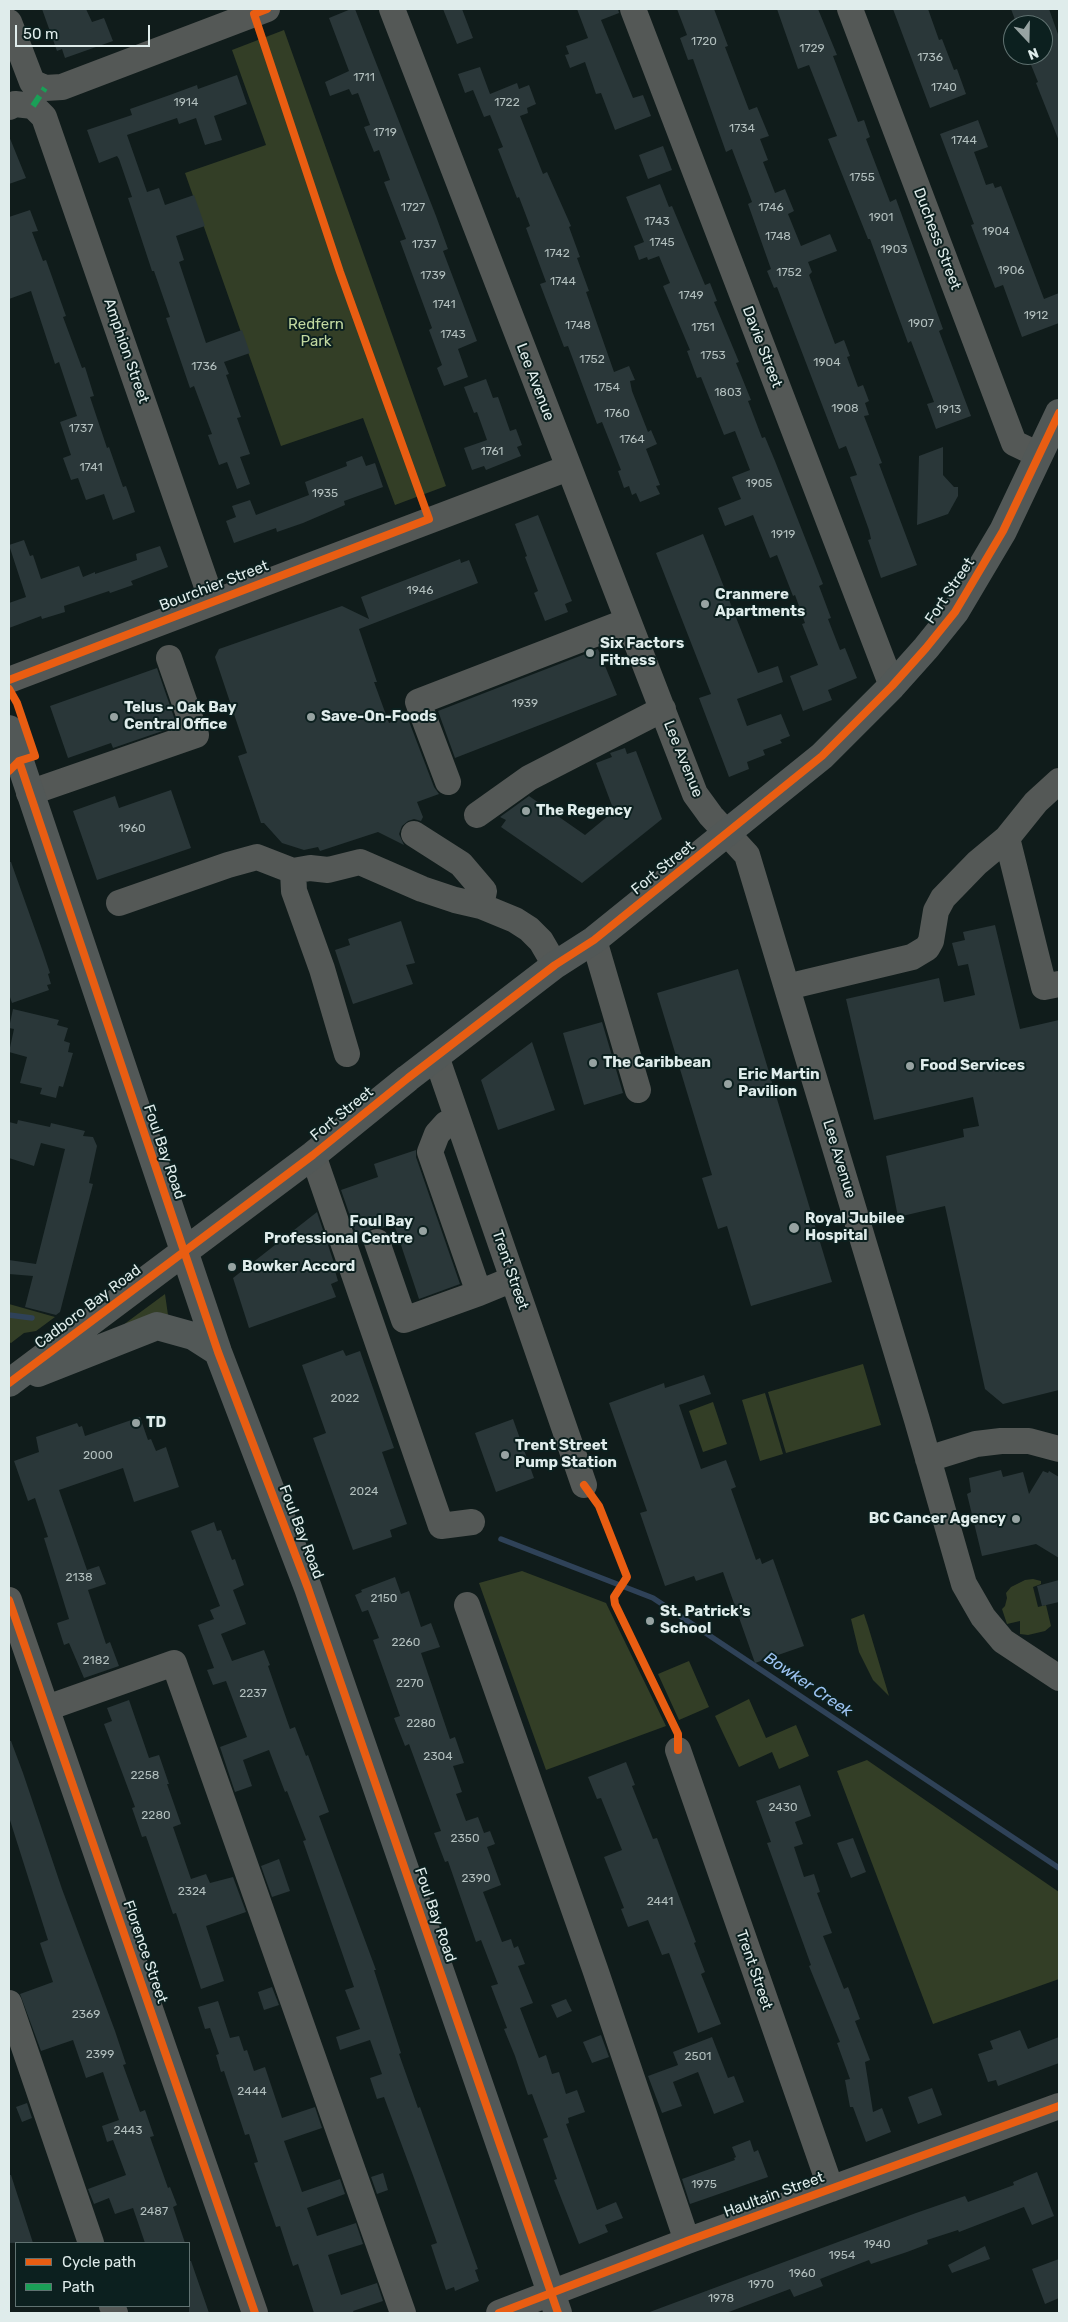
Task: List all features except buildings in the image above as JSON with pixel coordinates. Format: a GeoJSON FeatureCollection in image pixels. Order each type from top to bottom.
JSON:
{"type":"FeatureCollection","features":[{"type":"Feature","properties":{"kind":"main road","name":"Fort Street"},"geometry":{"type":"LineString","coordinates":[[184,1252],[313,1155],[436,1056],[555,966],[594,940],[729,834],[822,756],[892,686],[942,628],[975,580],[1003,531],[1059,413]]}},
{"type":"Feature","properties":{"kind":"main road","name":"Foul Bay Road"},"geometry":{"type":"LineString","coordinates":[[9,729],[20,782],[218,1352],[308,1588],[554,2304]]}},
{"type":"Feature","properties":{"kind":"main road","name":"Cadboro Bay Road"},"geometry":{"type":"LineString","coordinates":[[9,1383],[184,1252]]}},
{"type":"Feature","properties":{"kind":"main road"},"geometry":{"type":"LineString","coordinates":[[9,1383],[157,1326],[193,1336],[218,1352]]}},
{"type":"Feature","properties":{"kind":"street","name":"Lee Avenue"},"geometry":{"type":"LineString","coordinates":[[392,9],[695,794],[711,816],[747,855],[788,987],[960,1572],[969,1595],[983,1617],[1003,1641],[1059,1678]]}},
{"type":"Feature","properties":{"kind":"street","name":"Davie Street"},"geometry":{"type":"LineString","coordinates":[[633,9],[892,686]]}},
{"type":"Feature","properties":{"kind":"street","name":"Duchess Street"},"geometry":{"type":"LineString","coordinates":[[850,9],[1014,443],[1039,455]]}},
{"type":"Feature","properties":{"kind":"street"},"geometry":{"type":"LineString","coordinates":[[29,100],[258,11]]}},
{"type":"Feature","properties":{"kind":"street","name":"Amphion Street"},"geometry":{"type":"LineString","coordinates":[[9,22],[32,82],[29,100],[44,117],[212,601]]}},
{"type":"Feature","properties":{"kind":"street","name":"Bourchier Street"},"geometry":{"type":"LineString","coordinates":[[9,680],[212,601],[568,468]]}},
{"type":"Feature","properties":{"kind":"street"},"geometry":{"type":"LineString","coordinates":[[448,782],[418,702],[628,622]]}},
{"type":"Feature","properties":{"kind":"street"},"geometry":{"type":"LineString","coordinates":[[20,782],[196,735],[170,658]]}},
{"type":"Feature","properties":{"kind":"street"},"geometry":{"type":"LineString","coordinates":[[477,815],[529,778],[663,709]]}},
{"type":"Feature","properties":{"kind":"street"},"geometry":{"type":"LineString","coordinates":[[788,987],[832,965],[878,956],[912,957],[920,953],[931,941],[925,922],[936,911],[954,878],[1059,781]]}},
{"type":"Feature","properties":{"kind":"street"},"geometry":{"type":"LineString","coordinates":[[414,834],[461,864],[484,891],[481,906]]}},
{"type":"Feature","properties":{"kind":"street"},"geometry":{"type":"LineString","coordinates":[[997,840],[1044,987],[1059,984]]}},
{"type":"Feature","properties":{"kind":"street"},"geometry":{"type":"LineString","coordinates":[[119,903],[228,865],[257,857],[293,871],[310,868],[333,869],[360,862],[422,889],[481,906],[515,920],[529,929],[540,941],[555,966]]}},
{"type":"Feature","properties":{"kind":"street"},"geometry":{"type":"LineString","coordinates":[[293,871],[294,891],[322,969],[347,1054]]}},
{"type":"Feature","properties":{"kind":"street"},"geometry":{"type":"LineString","coordinates":[[594,940],[638,1090]]}},
{"type":"Feature","properties":{"kind":"street","name":"Trent Street"},"geometry":{"type":"LineString","coordinates":[[436,1056],[584,1485]]}},
{"type":"Feature","properties":{"kind":"street"},"geometry":{"type":"LineString","coordinates":[[457,1118],[446,1124],[437,1134],[430,1152],[479,1294]]}},
{"type":"Feature","properties":{"kind":"street"},"geometry":{"type":"LineString","coordinates":[[313,1155],[441,1526],[472,1522]]}},
{"type":"Feature","properties":{"kind":"street"},"geometry":{"type":"LineString","coordinates":[[377,1242],[404,1320],[479,1294],[514,1279]]}},
{"type":"Feature","properties":{"kind":"street"},"geometry":{"type":"LineString","coordinates":[[928,1459],[976,1444],[1001,1440],[1029,1441],[1059,1449]]}},
{"type":"Feature","properties":{"kind":"street","name":"Florence Street"},"geometry":{"type":"LineString","coordinates":[[9,1600],[255,2313]]}},
{"type":"Feature","properties":{"kind":"street"},"geometry":{"type":"LineString","coordinates":[[467,1605],[595,1968],[687,2240]]}},
{"type":"Feature","properties":{"kind":"street"},"geometry":{"type":"LineString","coordinates":[[47,1708],[174,1663],[403,2313]]}},
{"type":"Feature","properties":{"kind":"street","name":"Trent Street"},"geometry":{"type":"LineString","coordinates":[[678,1750],[831,2189]]}},
{"type":"Feature","properties":{"kind":"street"},"geometry":{"type":"LineString","coordinates":[[9,2003],[91,2242]]}},
{"type":"Feature","properties":{"kind":"street","name":"Haultain Street"},"geometry":{"type":"LineString","coordinates":[[499,2313],[554,2304],[687,2240],[1058,2111]]}},
{"type":"Feature","properties":{"kind":"green space","name":"Redfern Park"},"geometry":{"type":"Polygon","coordinates":[[[284,30],[446,486],[395,505],[363,418],[281,446],[185,173],[266,145],[232,50],[284,30]]]}},
{"type":"Feature","properties":{"kind":"green space"},"geometry":{"type":"Polygon","coordinates":[[[165,1294],[168,1315],[123,1325],[165,1294]]]}},
{"type":"Feature","properties":{"kind":"green space"},"geometry":{"type":"Polygon","coordinates":[[[9,1304],[55,1317],[36,1331],[24,1333],[11,1343],[9,1342],[9,1304]]]}},
{"type":"Feature","properties":{"kind":"green space"},"geometry":{"type":"Polygon","coordinates":[[[863,1364],[881,1425],[786,1453],[768,1392],[863,1364]]]}},
{"type":"Feature","properties":{"kind":"green space"},"geometry":{"type":"Polygon","coordinates":[[[765,1393],[783,1454],[760,1461],[742,1400],[765,1393]]]}},
{"type":"Feature","properties":{"kind":"green space"},"geometry":{"type":"Polygon","coordinates":[[[713,1402],[727,1444],[703,1452],[689,1411],[713,1402]]]}},
{"type":"Feature","properties":{"kind":"green space"},"geometry":{"type":"Polygon","coordinates":[[[522,1571],[606,1603],[666,1726],[546,1770],[479,1583],[522,1571]]]}},
{"type":"Feature","properties":{"kind":"green space"},"geometry":{"type":"Polygon","coordinates":[[[1025,1580],[1041,1581],[1041,1584],[1033,1587],[1038,1607],[1046,1605],[1051,1626],[1045,1631],[1028,1635],[1020,1634],[1020,1621],[1007,1624],[1002,1609],[1007,1598],[1006,1593],[1011,1587],[1025,1580]]]}},
{"type":"Feature","properties":{"kind":"green space"},"geometry":{"type":"Polygon","coordinates":[[[864,1614],[889,1696],[873,1680],[859,1652],[851,1619],[864,1614]]]}},
{"type":"Feature","properties":{"kind":"green space"},"geometry":{"type":"Polygon","coordinates":[[[689,1661],[709,1707],[679,1720],[658,1674],[689,1661]]]}},
{"type":"Feature","properties":{"kind":"green space"},"geometry":{"type":"Polygon","coordinates":[[[749,1699],[766,1738],[796,1725],[809,1756],[779,1769],[772,1752],[739,1767],[715,1716],[749,1699]]]}},
{"type":"Feature","properties":{"kind":"green space"},"geometry":{"type":"Polygon","coordinates":[[[867,1760],[1059,1892],[1059,1979],[933,2024],[837,1771],[867,1760]]]}},
{"type":"Feature","properties":{"kind":"waterway","name":"Bowker Creek"},"geometry":{"type":"LineString","coordinates":[[9,1315],[32,1318]]}},
{"type":"Feature","properties":{"kind":"waterway","name":"Bowker Creek"},"geometry":{"type":"LineString","coordinates":[[501,1539],[653,1598],[1059,1868]]}},
{"type":"Feature","properties":{"kind":"marked path"},"geometry":{"type":"LineString","coordinates":[[33,106],[45,88]]}},
{"type":"Feature","properties":{"kind":"cycle path"},"geometry":{"type":"LineString","coordinates":[[9,680],[429,519],[340,272],[254,14],[267,9]]}},
{"type":"Feature","properties":{"kind":"cycle path"},"geometry":{"type":"LineString","coordinates":[[9,1383],[313,1155],[408,1078],[555,965],[594,940],[822,756],[892,686],[955,612],[1003,531],[1059,413]]}},
{"type":"Feature","properties":{"kind":"cycle path"},"geometry":{"type":"LineString","coordinates":[[9,689],[17,703],[35,756],[19,761],[9,771]]}},
{"type":"Feature","properties":{"kind":"cycle path"},"geometry":{"type":"LineString","coordinates":[[19,761],[218,1352],[308,1588],[558,2313]]}},
{"type":"Feature","properties":{"kind":"cycle path"},"geometry":{"type":"LineString","coordinates":[[584,1485],[599,1506],[627,1577],[614,1597],[615,1604],[678,1734],[678,1750]]}},
{"type":"Feature","properties":{"kind":"cycle path"},"geometry":{"type":"LineString","coordinates":[[9,1600],[255,2313]]}},
{"type":"Feature","properties":{"kind":"cycle path"},"geometry":{"type":"LineString","coordinates":[[499,2313],[687,2241],[1059,2106]]}},
{"type":"Feature","properties":{"kind":"place","name":"Cranmere Apartments"},"geometry":{"type":"Point","coordinates":[705,604]}},
{"type":"Feature","properties":{"kind":"place","name":"Six Factors Fitness"},"geometry":{"type":"Point","coordinates":[590,653]}},
{"type":"Feature","properties":{"kind":"place","name":"Telus - Oak Bay Central Office"},"geometry":{"type":"Point","coordinates":[114,717]}},
{"type":"Feature","properties":{"kind":"place","name":"Save-On-Foods"},"geometry":{"type":"Point","coordinates":[311,717]}},
{"type":"Feature","properties":{"kind":"place","name":"The Regency"},"geometry":{"type":"Point","coordinates":[526,811]}},
{"type":"Feature","properties":{"kind":"place","name":"The Caribbean"},"geometry":{"type":"Point","coordinates":[593,1063]}},
{"type":"Feature","properties":{"kind":"place","name":"Food Services"},"geometry":{"type":"Point","coordinates":[910,1066]}},
{"type":"Feature","properties":{"kind":"place","name":"Eric Martin Pavilion"},"geometry":{"type":"Point","coordinates":[728,1084]}},
{"type":"Feature","properties":{"kind":"place","name":"Royal Jubilee Hospital"},"geometry":{"type":"Point","coordinates":[794,1228]}},
{"type":"Feature","properties":{"kind":"place","name":"Foul Bay Professional Centre"},"geometry":{"type":"Point","coordinates":[423,1231]}},
{"type":"Feature","properties":{"kind":"place","name":"Bowker Accord"},"geometry":{"type":"Point","coordinates":[232,1267]}},
{"type":"Feature","properties":{"kind":"place","name":"TD"},"geometry":{"type":"Point","coordinates":[136,1423]}},
{"type":"Feature","properties":{"kind":"place","name":"Trent Street Pump Station"},"geometry":{"type":"Point","coordinates":[505,1455]}},
{"type":"Feature","properties":{"kind":"place","name":"BC Cancer Agency"},"geometry":{"type":"Point","coordinates":[1016,1519]}},
{"type":"Feature","properties":{"kind":"place","name":"St. Patrick's School"},"geometry":{"type":"Point","coordinates":[650,1621]}}]}
